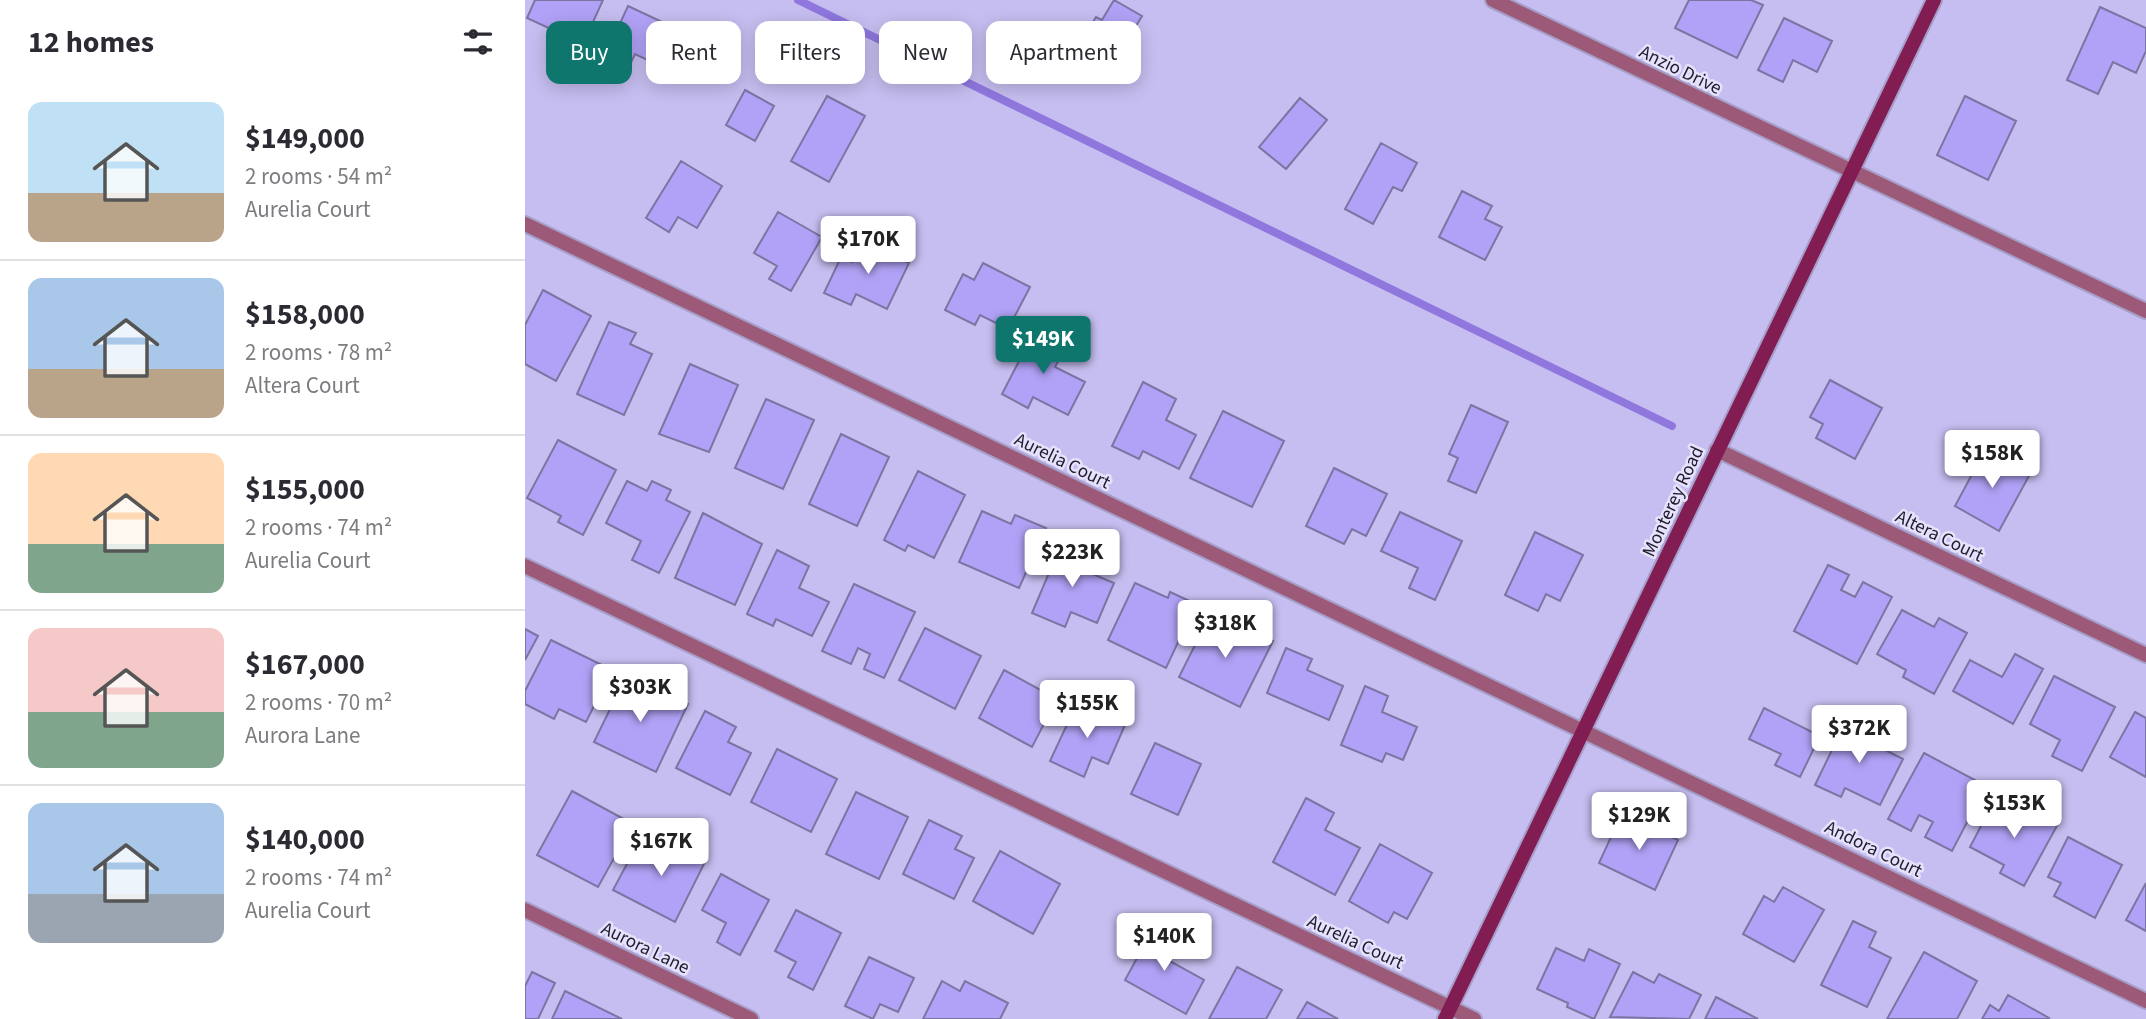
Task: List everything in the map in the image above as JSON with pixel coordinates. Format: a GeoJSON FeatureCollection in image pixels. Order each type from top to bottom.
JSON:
{"type":"FeatureCollection","features":[{"type":"Feature","properties":{"kind":"street","name":"Anzio Drive"},"geometry":{"type":"LineString","coordinates":[[1493,0],[1852,172]]}},
{"type":"Feature","properties":{"kind":"street","name":"Monterey Road"},"geometry":{"type":"LineString","coordinates":[[1448,1013],[1934,0]]}},
{"type":"Feature","properties":{"kind":"street"},"geometry":{"type":"LineString","coordinates":[[1852,172],[2146,311]]}},
{"type":"Feature","properties":{"kind":"street","name":"Aurelia Court"},"geometry":{"type":"LineString","coordinates":[[525,224],[1585,730]]}},
{"type":"Feature","properties":{"kind":"street","name":"Altera Court"},"geometry":{"type":"LineString","coordinates":[[1717,450],[2146,655]]}},
{"type":"Feature","properties":{"kind":"street","name":"Aurelia Court"},"geometry":{"type":"LineString","coordinates":[[525,566],[1448,1013]]}},
{"type":"Feature","properties":{"kind":"street","name":"Andora Court"},"geometry":{"type":"LineString","coordinates":[[1585,730],[2146,1001]]}},
{"type":"Feature","properties":{"kind":"street","name":"Aurora Lane"},"geometry":{"type":"LineString","coordinates":[[525,910],[751,1019]]}},
{"type":"Feature","properties":{"kind":"street"},"geometry":{"type":"LineString","coordinates":[[1448,1013],[1474,1019]]}},
{"type":"Feature","properties":{"kind":"building"},"geometry":{"type":"Polygon","coordinates":[[[535,0],[603,0],[593,21],[546,21],[546,27],[527,18],[535,0]]]}},
{"type":"Feature","properties":{"kind":"building"},"geometry":{"type":"Polygon","coordinates":[[[1114,0],[1142,16],[1139,21],[1094,21],[1096,17],[1102,20],[1114,0]]]}},
{"type":"Feature","properties":{"kind":"building"},"geometry":{"type":"Polygon","coordinates":[[[1689,0],[1751,0],[1763,5],[1737,58],[1675,28],[1689,0]]]}},
{"type":"Feature","properties":{"kind":"building"},"geometry":{"type":"Polygon","coordinates":[[[628,6],[660,21],[646,21],[646,59],[635,54],[632,60],[632,21],[621,21],[628,6]]]}},
{"type":"Feature","properties":{"kind":"building"},"geometry":{"type":"Polygon","coordinates":[[[2100,7],[2146,28],[2146,51],[2136,73],[2113,62],[2098,94],[2067,80],[2100,7]]]}},
{"type":"Feature","properties":{"kind":"building"},"geometry":{"type":"Polygon","coordinates":[[[1784,18],[1832,41],[1817,72],[1793,60],[1783,82],[1758,70],[1784,18]]]}},
{"type":"Feature","properties":{"kind":"building"},"geometry":{"type":"Polygon","coordinates":[[[745,90],[774,106],[755,141],[726,125],[745,90]]]}},
{"type":"Feature","properties":{"kind":"building"},"geometry":{"type":"Polygon","coordinates":[[[827,96],[865,116],[829,182],[791,161],[827,96]]]}},
{"type":"Feature","properties":{"kind":"building"},"geometry":{"type":"Polygon","coordinates":[[[1965,96],[2016,121],[1988,180],[1937,155],[1965,96]]]}},
{"type":"Feature","properties":{"kind":"building"},"geometry":{"type":"Polygon","coordinates":[[[1300,98],[1327,120],[1286,169],[1259,147],[1300,98]]]}},
{"type":"Feature","properties":{"kind":"building"},"geometry":{"type":"Polygon","coordinates":[[[1381,143],[1417,163],[1402,191],[1393,187],[1373,224],[1345,209],[1381,143]]]}},
{"type":"Feature","properties":{"kind":"building"},"geometry":{"type":"Polygon","coordinates":[[[681,161],[722,186],[697,228],[678,217],[669,232],[646,218],[681,161]]]}},
{"type":"Feature","properties":{"kind":"building"},"geometry":{"type":"Polygon","coordinates":[[[1462,191],[1492,206],[1485,219],[1502,227],[1485,260],[1439,237],[1462,191]]]}},
{"type":"Feature","properties":{"kind":"building"},"geometry":{"type":"Polygon","coordinates":[[[778,212],[822,237],[791,291],[769,279],[777,266],[754,253],[778,212]]]}},
{"type":"Feature","properties":{"kind":"building"},"geometry":{"type":"Polygon","coordinates":[[[862,240],[909,263],[887,309],[856,294],[851,305],[824,293],[841,257],[852,262],[862,240]]]}},
{"type":"Feature","properties":{"kind":"building"},"geometry":{"type":"Polygon","coordinates":[[[983,263],[1030,287],[1008,329],[980,315],[975,325],[945,310],[963,274],[974,280],[983,263]]]}},
{"type":"Feature","properties":{"kind":"building"},"geometry":{"type":"Polygon","coordinates":[[[543,290],[591,316],[556,381],[525,364],[525,325],[543,290]]]}},
{"type":"Feature","properties":{"kind":"building"},"geometry":{"type":"Polygon","coordinates":[[[609,322],[636,333],[630,344],[652,354],[624,415],[577,394],[609,322]]]}},
{"type":"Feature","properties":{"kind":"building"},"geometry":{"type":"Polygon","coordinates":[[[1035,330],[1066,346],[1055,367],[1085,382],[1068,415],[1033,397],[1028,408],[1002,394],[1035,330]]]}},
{"type":"Feature","properties":{"kind":"building"},"geometry":{"type":"Polygon","coordinates":[[[690,364],[738,385],[709,452],[659,434],[690,364]]]}},
{"type":"Feature","properties":{"kind":"building"},"geometry":{"type":"Polygon","coordinates":[[[1830,380],[1882,408],[1855,459],[1816,438],[1823,424],[1810,417],[1830,380]]]}},
{"type":"Feature","properties":{"kind":"building"},"geometry":{"type":"Polygon","coordinates":[[[1143,382],[1176,399],[1166,420],[1196,435],[1179,469],[1143,451],[1139,459],[1112,446],[1143,382]]]}},
{"type":"Feature","properties":{"kind":"building"},"geometry":{"type":"Polygon","coordinates":[[[766,399],[814,420],[783,489],[735,468],[766,399]]]}},
{"type":"Feature","properties":{"kind":"building"},"geometry":{"type":"Polygon","coordinates":[[[1471,405],[1508,422],[1476,493],[1448,481],[1458,458],[1449,454],[1471,405]]]}},
{"type":"Feature","properties":{"kind":"building"},"geometry":{"type":"Polygon","coordinates":[[[1223,411],[1284,441],[1252,507],[1190,478],[1223,411]]]}},
{"type":"Feature","properties":{"kind":"building"},"geometry":{"type":"Polygon","coordinates":[[[841,434],[889,457],[857,526],[809,504],[841,434]]]}},
{"type":"Feature","properties":{"kind":"building"},"geometry":{"type":"Polygon","coordinates":[[[558,440],[616,470],[583,535],[558,522],[561,516],[527,498],[558,440]]]}},
{"type":"Feature","properties":{"kind":"building"},"geometry":{"type":"Polygon","coordinates":[[[1985,450],[2030,474],[1999,531],[1955,506],[1985,450]]]}},
{"type":"Feature","properties":{"kind":"building"},"geometry":{"type":"Polygon","coordinates":[[[1334,468],[1387,494],[1366,536],[1352,529],[1344,544],[1306,526],[1334,468]]]}},
{"type":"Feature","properties":{"kind":"building"},"geometry":{"type":"Polygon","coordinates":[[[918,471],[965,495],[934,558],[908,545],[905,551],[884,540],[918,471]]]}},
{"type":"Feature","properties":{"kind":"building"},"geometry":{"type":"Polygon","coordinates":[[[627,481],[647,491],[652,481],[671,490],[666,500],[690,512],[659,573],[632,560],[641,541],[606,523],[627,481]]]}},
{"type":"Feature","properties":{"kind":"building"},"geometry":{"type":"Polygon","coordinates":[[[982,511],[1011,524],[1015,515],[1046,528],[1019,588],[959,562],[982,511]]]}},
{"type":"Feature","properties":{"kind":"building"},"geometry":{"type":"Polygon","coordinates":[[[1400,512],[1462,541],[1435,600],[1409,588],[1418,568],[1381,551],[1400,512]]]}},
{"type":"Feature","properties":{"kind":"building"},"geometry":{"type":"Polygon","coordinates":[[[703,513],[762,544],[735,605],[675,578],[703,513]]]}},
{"type":"Feature","properties":{"kind":"building"},"geometry":{"type":"Polygon","coordinates":[[[1535,532],[1583,555],[1560,601],[1546,594],[1538,611],[1505,595],[1535,532]]]}},
{"type":"Feature","properties":{"kind":"building"},"geometry":{"type":"Polygon","coordinates":[[[1062,542],[1090,554],[1083,570],[1114,583],[1097,623],[1071,612],[1065,627],[1032,613],[1062,542]]]}},
{"type":"Feature","properties":{"kind":"building"},"geometry":{"type":"Polygon","coordinates":[[[777,550],[809,566],[799,588],[829,602],[812,636],[776,619],[773,626],[747,614],[777,550]]]}},
{"type":"Feature","properties":{"kind":"building"},"geometry":{"type":"Polygon","coordinates":[[[1828,565],[1849,575],[1841,590],[1855,597],[1863,582],[1892,597],[1857,664],[1794,631],[1828,565]]]}},
{"type":"Feature","properties":{"kind":"building"},"geometry":{"type":"Polygon","coordinates":[[[1135,583],[1168,598],[1170,592],[1196,604],[1166,668],[1108,640],[1135,583]]]}},
{"type":"Feature","properties":{"kind":"building"},"geometry":{"type":"Polygon","coordinates":[[[854,584],[915,612],[884,678],[864,669],[870,654],[858,648],[851,664],[822,651],[854,584]]]}},
{"type":"Feature","properties":{"kind":"building"},"geometry":{"type":"Polygon","coordinates":[[[1902,610],[1934,627],[1939,618],[1967,633],[1934,694],[1903,677],[1906,670],[1877,654],[1902,610]]]}},
{"type":"Feature","properties":{"kind":"building"},"geometry":{"type":"Polygon","coordinates":[[[1212,611],[1238,624],[1231,638],[1244,645],[1251,630],[1273,641],[1240,707],[1179,677],[1212,611]]]}},
{"type":"Feature","properties":{"kind":"building"},"geometry":{"type":"Polygon","coordinates":[[[925,628],[981,656],[955,709],[899,680],[925,628]]]}},
{"type":"Feature","properties":{"kind":"building"},"geometry":{"type":"Polygon","coordinates":[[[525,629],[538,636],[525,660],[525,629]]]}},
{"type":"Feature","properties":{"kind":"building"},"geometry":{"type":"Polygon","coordinates":[[[551,640],[612,670],[586,722],[559,709],[554,719],[525,704],[525,691],[551,640]]]}},
{"type":"Feature","properties":{"kind":"building"},"geometry":{"type":"Polygon","coordinates":[[[1286,648],[1312,659],[1307,670],[1343,686],[1329,720],[1267,693],[1286,648]]]}},
{"type":"Feature","properties":{"kind":"building"},"geometry":{"type":"Polygon","coordinates":[[[2015,654],[2043,669],[2013,724],[1953,691],[1970,660],[2002,677],[2015,654]]]}},
{"type":"Feature","properties":{"kind":"building"},"geometry":{"type":"Polygon","coordinates":[[[1004,670],[1057,699],[1032,747],[979,718],[1004,670]]]}},
{"type":"Feature","properties":{"kind":"building"},"geometry":{"type":"Polygon","coordinates":[[[627,674],[653,687],[646,702],[660,709],[667,694],[688,704],[656,772],[594,742],[627,674]]]}},
{"type":"Feature","properties":{"kind":"building"},"geometry":{"type":"Polygon","coordinates":[[[2054,676],[2115,707],[2082,771],[2052,756],[2060,740],[2030,724],[2054,676]]]}},
{"type":"Feature","properties":{"kind":"building"},"geometry":{"type":"Polygon","coordinates":[[[1365,686],[1388,696],[1382,712],[1417,727],[1403,760],[1386,753],[1382,762],[1341,745],[1365,686]]]}},
{"type":"Feature","properties":{"kind":"building"},"geometry":{"type":"Polygon","coordinates":[[[1077,703],[1125,725],[1108,764],[1092,757],[1084,777],[1050,761],[1077,703]]]}},
{"type":"Feature","properties":{"kind":"building"},"geometry":{"type":"Polygon","coordinates":[[[1764,708],[1820,736],[1800,777],[1775,765],[1781,754],[1749,739],[1764,708]]]}},
{"type":"Feature","properties":{"kind":"building"},"geometry":{"type":"Polygon","coordinates":[[[705,711],[736,727],[728,742],[751,753],[730,795],[676,768],[705,711]]]}},
{"type":"Feature","properties":{"kind":"building"},"geometry":{"type":"Polygon","coordinates":[[[2135,712],[2146,718],[2146,777],[2110,757],[2135,712]]]}},
{"type":"Feature","properties":{"kind":"building"},"geometry":{"type":"Polygon","coordinates":[[[1846,721],[1883,739],[1879,747],[1903,759],[1880,805],[1845,788],[1841,797],[1815,785],[1846,721]]]}},
{"type":"Feature","properties":{"kind":"building"},"geometry":{"type":"Polygon","coordinates":[[[1155,743],[1201,764],[1178,815],[1131,794],[1155,743]]]}},
{"type":"Feature","properties":{"kind":"building"},"geometry":{"type":"Polygon","coordinates":[[[777,749],[837,779],[811,832],[751,802],[777,749]]]}},
{"type":"Feature","properties":{"kind":"building"},"geometry":{"type":"Polygon","coordinates":[[[1924,753],[1986,786],[1952,851],[1925,837],[1933,822],[1919,815],[1911,831],[1888,819],[1924,753]]]}},
{"type":"Feature","properties":{"kind":"building"},"geometry":{"type":"Polygon","coordinates":[[[572,791],[633,824],[598,887],[537,855],[572,791]]]}},
{"type":"Feature","properties":{"kind":"building"},"geometry":{"type":"Polygon","coordinates":[[[856,792],[908,817],[879,879],[826,854],[856,792]]]}},
{"type":"Feature","properties":{"kind":"building"},"geometry":{"type":"Polygon","coordinates":[[[1306,798],[1334,813],[1325,830],[1360,848],[1335,895],[1273,862],[1306,798]]]}},
{"type":"Feature","properties":{"kind":"building"},"geometry":{"type":"Polygon","coordinates":[[[2018,802],[2058,824],[2024,886],[2000,873],[2004,865],[1970,847],[1993,803],[2012,814],[2018,802]]]}},
{"type":"Feature","properties":{"kind":"building"},"geometry":{"type":"Polygon","coordinates":[[[1622,813],[1678,840],[1655,890],[1599,863],[1622,813]]]}},
{"type":"Feature","properties":{"kind":"building"},"geometry":{"type":"Polygon","coordinates":[[[929,820],[962,836],[955,849],[974,858],[954,899],[903,874],[929,820]]]}},
{"type":"Feature","properties":{"kind":"building"},"geometry":{"type":"Polygon","coordinates":[[[2068,837],[2122,865],[2095,918],[2054,896],[2061,883],[2048,877],[2068,837]]]}},
{"type":"Feature","properties":{"kind":"building"},"geometry":{"type":"Polygon","coordinates":[[[677,841],[708,856],[675,922],[613,890],[638,843],[668,858],[677,841]]]}},
{"type":"Feature","properties":{"kind":"building"},"geometry":{"type":"Polygon","coordinates":[[[1380,844],[1432,873],[1407,919],[1394,912],[1388,923],[1349,901],[1380,844]]]}},
{"type":"Feature","properties":{"kind":"building"},"geometry":{"type":"Polygon","coordinates":[[[1000,851],[1060,884],[1033,934],[973,901],[1000,851]]]}},
{"type":"Feature","properties":{"kind":"building"},"geometry":{"type":"Polygon","coordinates":[[[721,874],[769,900],[740,955],[717,942],[726,923],[702,910],[721,874]]]}},
{"type":"Feature","properties":{"kind":"building"},"geometry":{"type":"Polygon","coordinates":[[[2146,883],[2146,931],[2126,920],[2146,883]]]}},
{"type":"Feature","properties":{"kind":"building"},"geometry":{"type":"Polygon","coordinates":[[[1783,887],[1824,910],[1794,962],[1743,934],[1764,896],[1774,902],[1783,887]]]}},
{"type":"Feature","properties":{"kind":"building"},"geometry":{"type":"Polygon","coordinates":[[[796,910],[841,933],[813,990],[788,977],[796,962],[775,951],[796,910]]]}},
{"type":"Feature","properties":{"kind":"building"},"geometry":{"type":"Polygon","coordinates":[[[1853,921],[1876,932],[1869,947],[1891,958],[1867,1007],[1821,985],[1853,921]]]}},
{"type":"Feature","properties":{"kind":"building"},"geometry":{"type":"Polygon","coordinates":[[[1154,927],[1181,942],[1170,961],[1204,980],[1186,1014],[1125,980],[1154,927]]]}},
{"type":"Feature","properties":{"kind":"building"},"geometry":{"type":"Polygon","coordinates":[[[1556,948],[1584,961],[1589,949],[1620,964],[1594,1019],[1537,989],[1556,948]]]}},
{"type":"Feature","properties":{"kind":"building"},"geometry":{"type":"Polygon","coordinates":[[[1924,952],[1977,981],[1957,1019],[1887,1019],[1924,952]]]}},
{"type":"Feature","properties":{"kind":"building"},"geometry":{"type":"Polygon","coordinates":[[[869,957],[914,978],[898,1012],[880,1004],[873,1019],[845,1006],[869,957]]]}},
{"type":"Feature","properties":{"kind":"building"},"geometry":{"type":"Polygon","coordinates":[[[1237,967],[1282,990],[1266,1019],[1209,1019],[1237,967]]]}},
{"type":"Feature","properties":{"kind":"building"},"geometry":{"type":"Polygon","coordinates":[[[532,972],[555,983],[538,1019],[525,1019],[525,986],[532,972]]]}},
{"type":"Feature","properties":{"kind":"building"},"geometry":{"type":"Polygon","coordinates":[[[1633,972],[1654,983],[1659,974],[1701,995],[1689,1019],[1610,1017],[1633,972]]]}},
{"type":"Feature","properties":{"kind":"building"},"geometry":{"type":"Polygon","coordinates":[[[942,981],[960,991],[965,981],[1008,1003],[1000,1019],[923,1019],[942,981]]]}},
{"type":"Feature","properties":{"kind":"building"},"geometry":{"type":"Polygon","coordinates":[[[565,991],[622,1019],[552,1019],[565,991]]]}},
{"type":"Feature","properties":{"kind":"building"},"geometry":{"type":"Polygon","coordinates":[[[2008,995],[2049,1018],[1982,1019],[1990,1005],[1999,1011],[2008,995]]]}},
{"type":"Feature","properties":{"kind":"building"},"geometry":{"type":"Polygon","coordinates":[[[1716,997],[1758,1019],[1705,1019],[1716,997]]]}},
{"type":"Feature","properties":{"kind":"building"},"geometry":{"type":"Polygon","coordinates":[[[1307,1002],[1338,1019],[1297,1019],[1307,1002]]]}},
{"type":"Feature","properties":{"kind":"waterway"},"geometry":{"type":"LineString","coordinates":[[798,0],[1672,426]]}}]}
